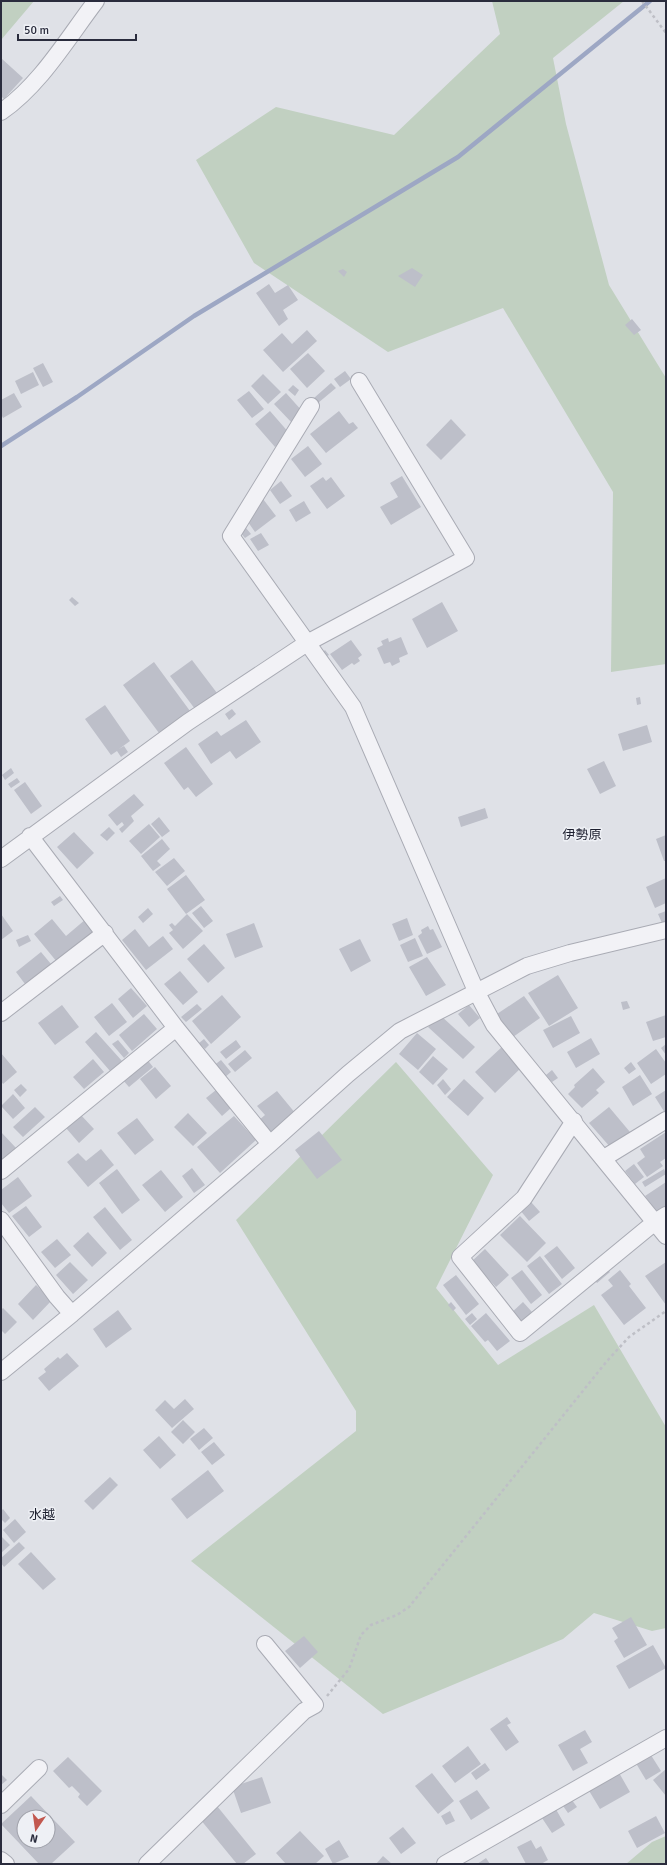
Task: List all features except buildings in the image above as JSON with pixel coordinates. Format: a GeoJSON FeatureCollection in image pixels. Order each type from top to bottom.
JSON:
{"type":"FeatureCollection","features":[{"type":"Feature","properties":{"kind":"street"},"geometry":{"type":"LineString","coordinates":[[1,112],[14,102],[34,82],[96,1]]}},
{"type":"Feature","properties":{"kind":"street"},"geometry":{"type":"LineString","coordinates":[[1,859],[30,836],[188,722],[307,643],[466,558],[358,381]]}},
{"type":"Feature","properties":{"kind":"street"},"geometry":{"type":"LineString","coordinates":[[311,406],[231,536],[353,707],[476,991],[494,1025],[604,1158],[660,1218],[666,1236]]}},
{"type":"Feature","properties":{"kind":"street"},"geometry":{"type":"LineString","coordinates":[[30,836],[105,932],[176,1028],[270,1144]]}},
{"type":"Feature","properties":{"kind":"street"},"geometry":{"type":"LineString","coordinates":[[1,1372],[72,1314],[270,1144],[348,1074],[400,1031],[527,966],[570,952],[666,930]]}},
{"type":"Feature","properties":{"kind":"street"},"geometry":{"type":"LineString","coordinates":[[1,1013],[105,932]]}},
{"type":"Feature","properties":{"kind":"street"},"geometry":{"type":"LineString","coordinates":[[1,1171],[176,1028]]}},
{"type":"Feature","properties":{"kind":"street"},"geometry":{"type":"LineString","coordinates":[[604,1158],[666,1120]]}},
{"type":"Feature","properties":{"kind":"street"},"geometry":{"type":"LineString","coordinates":[[574,1121],[524,1198],[460,1257],[520,1333],[660,1218]]}},
{"type":"Feature","properties":{"kind":"street"},"geometry":{"type":"LineString","coordinates":[[1,1220],[57,1297],[72,1314]]}},
{"type":"Feature","properties":{"kind":"street"},"geometry":{"type":"LineString","coordinates":[[146,1864],[304,1711],[315,1705],[265,1644]]}},
{"type":"Feature","properties":{"kind":"street"},"geometry":{"type":"LineString","coordinates":[[446,1864],[666,1738]]}},
{"type":"Feature","properties":{"kind":"street"},"geometry":{"type":"LineString","coordinates":[[1,1805],[40,1768]]}},
{"type":"Feature","properties":{"kind":"street"},"geometry":{"type":"LineString","coordinates":[[1,1860],[6,1864]]}},
{"type":"Feature","properties":{"kind":"path"},"geometry":{"type":"LineString","coordinates":[[642,1],[666,33]]}},
{"type":"Feature","properties":{"kind":"path"},"geometry":{"type":"LineString","coordinates":[[315,1705],[330,1694],[349,1668],[360,1635],[371,1625],[397,1615],[409,1607],[607,1361],[629,1337],[666,1311]]}},
{"type":"Feature","properties":{"kind":"green space"},"geometry":{"type":"Polygon","coordinates":[[[1,1],[34,1],[1,40],[1,1]]]}},
{"type":"Feature","properties":{"kind":"green space"},"geometry":{"type":"Polygon","coordinates":[[[492,1],[624,1],[553,58],[566,124],[609,285],[666,378],[666,664],[611,672],[613,492],[503,308],[388,352],[254,263],[196,160],[276,107],[394,135],[500,34],[492,1]]]}},
{"type":"Feature","properties":{"kind":"green space"},"geometry":{"type":"Polygon","coordinates":[[[396,1062],[493,1175],[436,1288],[498,1365],[594,1305],[666,1427],[666,1628],[652,1631],[594,1613],[563,1639],[383,1714],[191,1561],[356,1431],[356,1411],[236,1220],[396,1062]]]}},
{"type":"Feature","properties":{"kind":"green space"},"geometry":{"type":"Polygon","coordinates":[[[666,1836],[666,1864],[626,1864],[652,1842],[666,1836]]]}},
{"type":"Feature","properties":{"kind":"waterway"},"geometry":{"type":"LineString","coordinates":[[1,446],[77,397],[194,316],[458,157],[650,1]]}},
{"type":"Feature","properties":{"kind":"district","name":"伊勢原"},"geometry":{"type":"Point","coordinates":[582,834]}},
{"type":"Feature","properties":{"kind":"district","name":"水越"},"geometry":{"type":"Point","coordinates":[42,1514]}}]}
